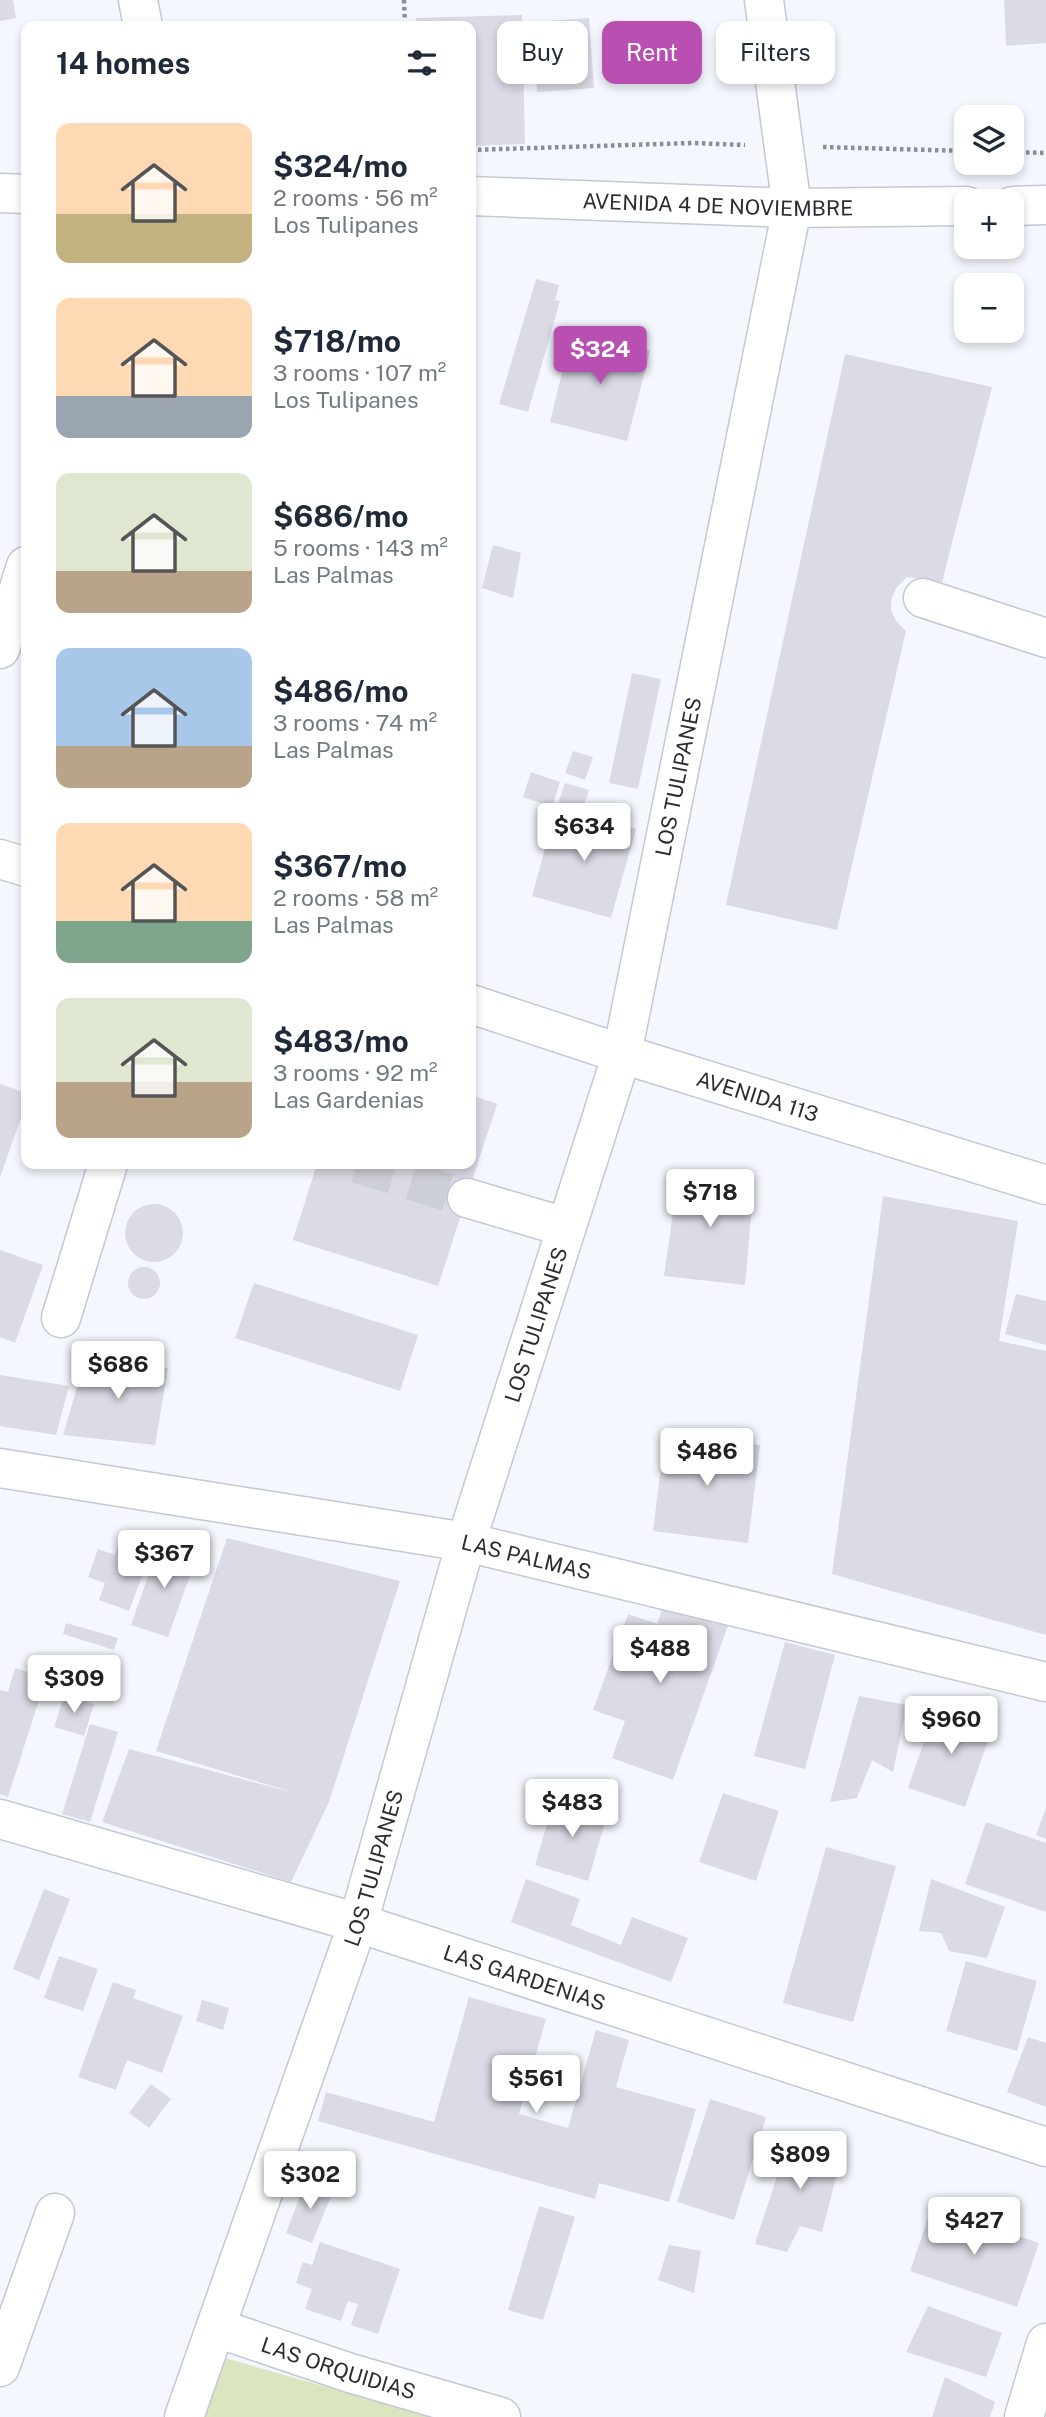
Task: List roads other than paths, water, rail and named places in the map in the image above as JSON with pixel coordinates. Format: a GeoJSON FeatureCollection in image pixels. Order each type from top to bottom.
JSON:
{"type":"FeatureCollection","features":[{"type":"Feature","properties":{"kind":"street"},"geometry":{"type":"LineString","coordinates":[[138,0],[142,21]]}},
{"type":"Feature","properties":{"kind":"street","name":"LOS TULIPANES"},"geometry":{"type":"LineString","coordinates":[[184,2417],[358,1923],[466,1542],[622,1054],[792,208],[764,0]]}},
{"type":"Feature","properties":{"kind":"street"},"geometry":{"type":"LineString","coordinates":[[0,193],[21,194]]}},
{"type":"Feature","properties":{"kind":"street","name":"AVENIDA 4 DE NOVIEMBRE"},"geometry":{"type":"LineString","coordinates":[[476,196],[792,208],[954,206]]}},
{"type":"Feature","properties":{"kind":"street"},"geometry":{"type":"LineString","coordinates":[[1024,206],[1046,205]]}},
{"type":"Feature","properties":{"kind":"street"},"geometry":{"type":"LineString","coordinates":[[0,649],[21,582]]}},
{"type":"Feature","properties":{"kind":"street"},"geometry":{"type":"LineString","coordinates":[[922,598],[1046,638]]}},
{"type":"Feature","properties":{"kind":"street"},"geometry":{"type":"LineString","coordinates":[[0,859],[21,865]]}},
{"type":"Feature","properties":{"kind":"street","name":"AVENIDA 113"},"geometry":{"type":"LineString","coordinates":[[476,1006],[622,1054],[1046,1185]]}},
{"type":"Feature","properties":{"kind":"street"},"geometry":{"type":"LineString","coordinates":[[61,1318],[106,1169]]}},
{"type":"Feature","properties":{"kind":"street"},"geometry":{"type":"LineString","coordinates":[[467,1198],[565,1227]]}},
{"type":"Feature","properties":{"kind":"street","name":"LAS PALMAS"},"geometry":{"type":"LineString","coordinates":[[0,1468],[466,1542],[1046,1682]]}},
{"type":"Feature","properties":{"kind":"street","name":"LAS GARDENIAS"},"geometry":{"type":"LineString","coordinates":[[0,1819],[358,1923],[1046,2147]]}},
{"type":"Feature","properties":{"kind":"street"},"geometry":{"type":"LineString","coordinates":[[0,2367],[8,2320],[55,2213]]}},
{"type":"Feature","properties":{"kind":"street","name":"LAS ORQUIDIAS"},"geometry":{"type":"LineString","coordinates":[[217,2328],[350,2374],[501,2417]]}},
{"type":"Feature","properties":{"kind":"street"},"geometry":{"type":"LineString","coordinates":[[1024,2417],[1046,2343]]}},
{"type":"Feature","properties":{"kind":"tunnel"},"geometry":{"type":"LineString","coordinates":[[373,1169],[467,1198]]}}]}
